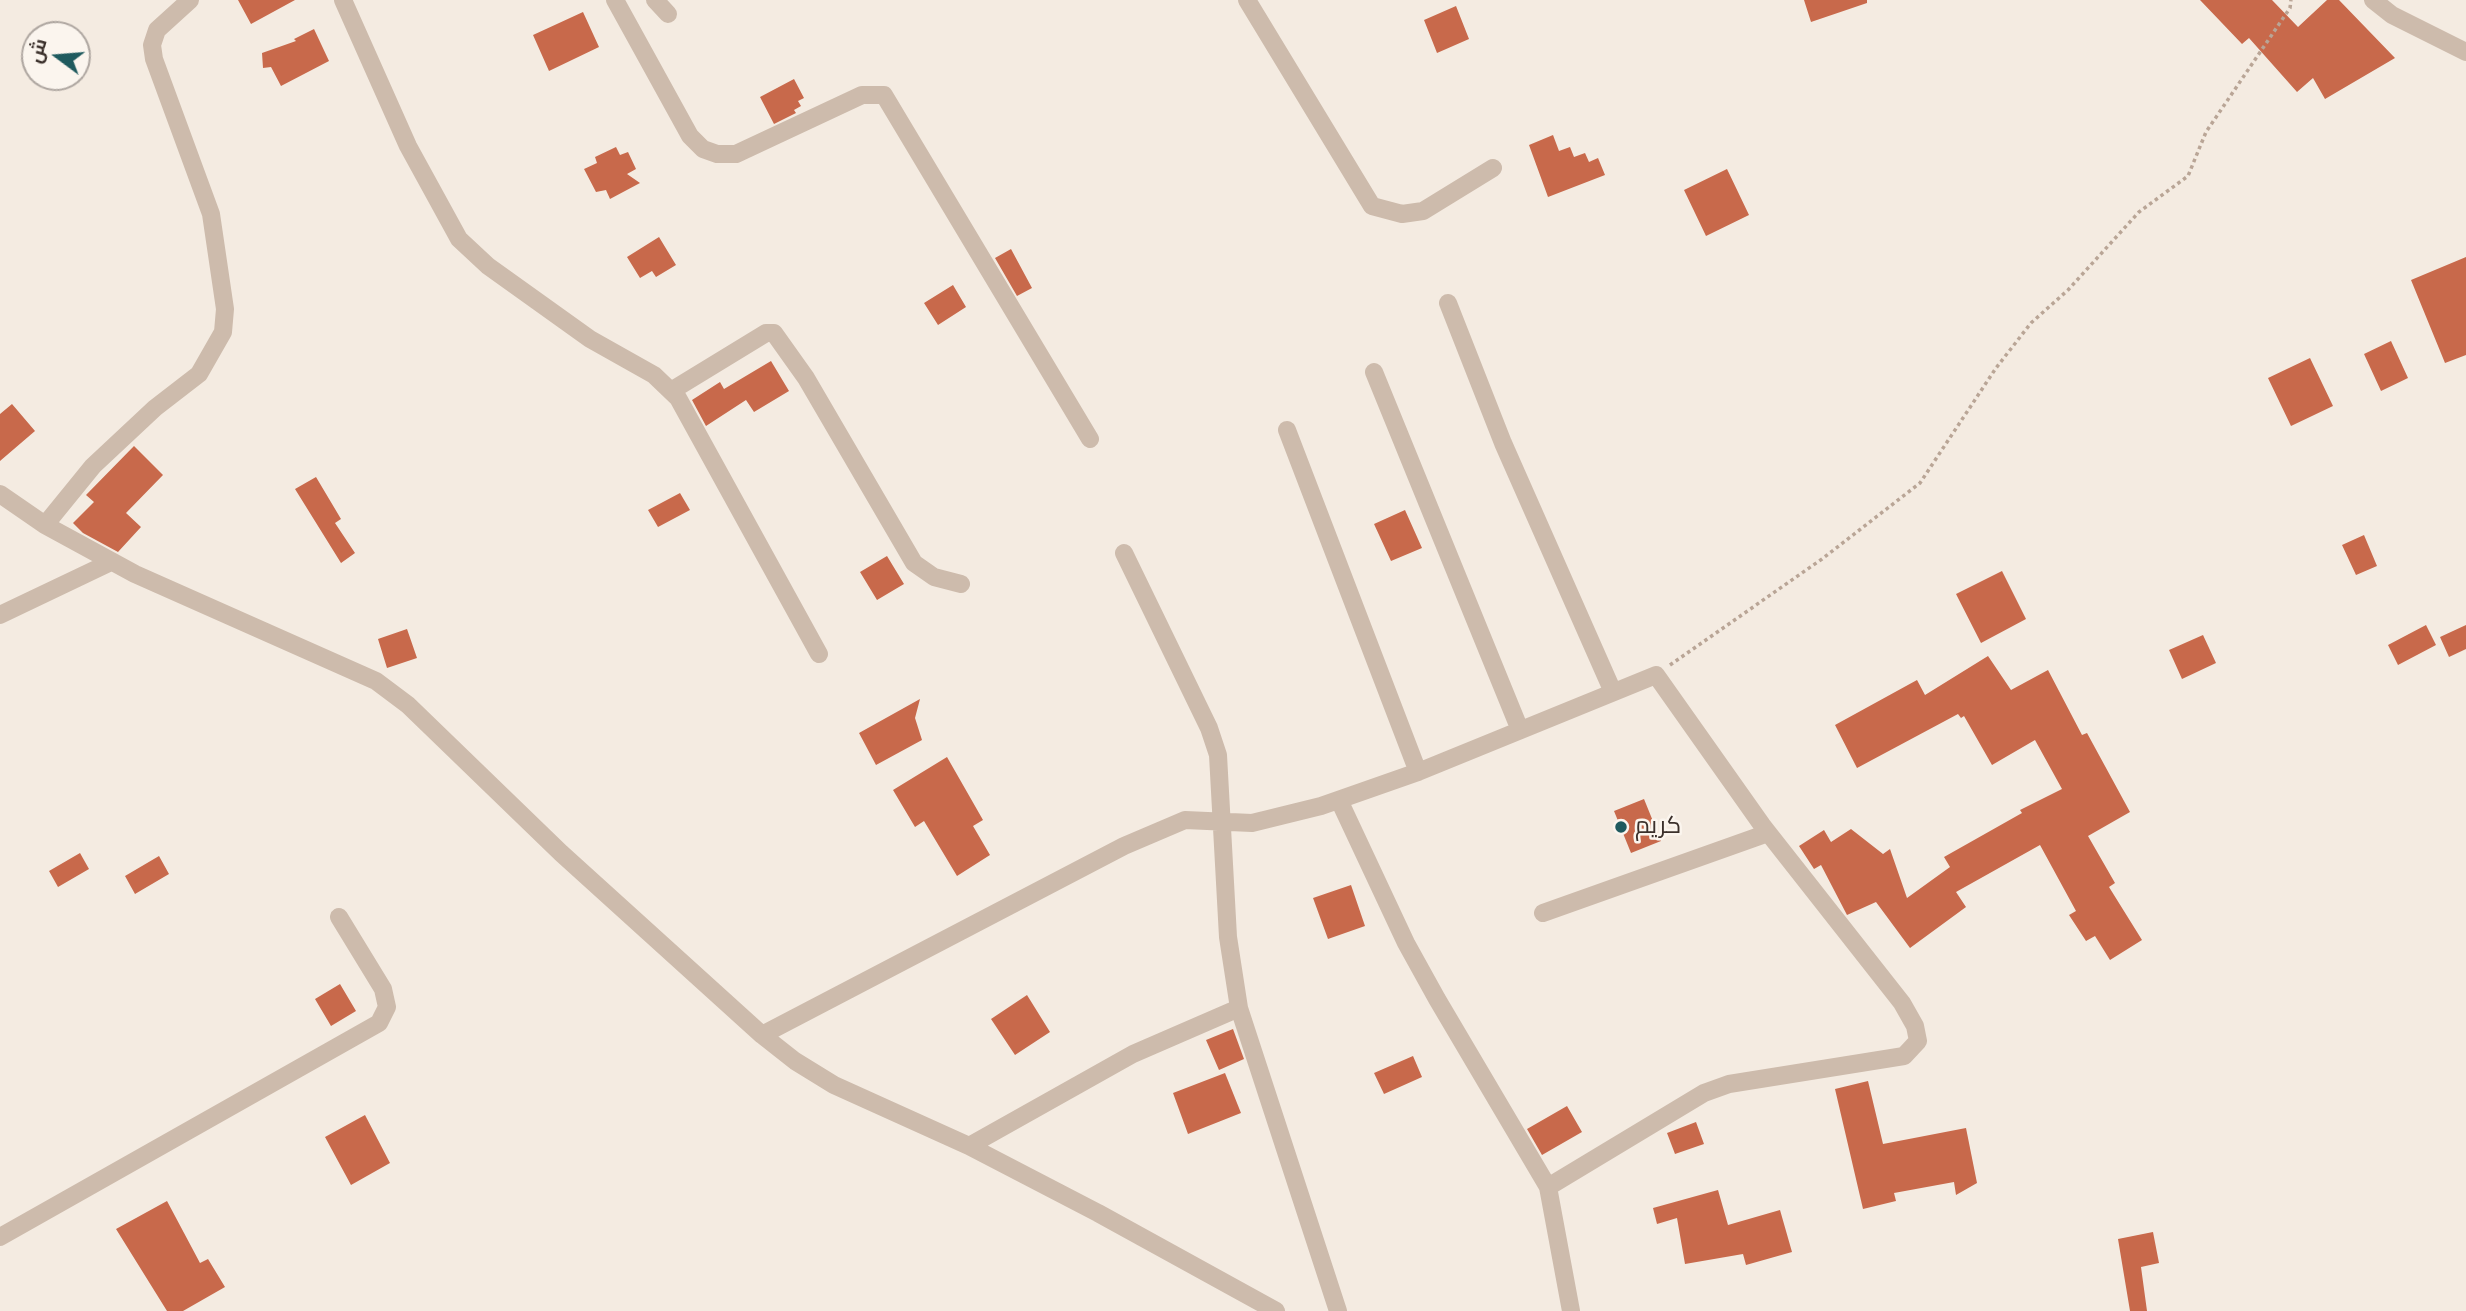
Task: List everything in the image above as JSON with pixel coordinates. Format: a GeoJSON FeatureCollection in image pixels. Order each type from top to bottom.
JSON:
{"type":"FeatureCollection","features":[{"type":"Feature","properties":{"kind":"street"},"geometry":{"type":"LineString","coordinates":[[45,525],[93,466],[155,408],[199,374],[223,332],[225,309],[211,214],[154,59],[152,45],[157,30],[190,0]]}},
{"type":"Feature","properties":{"kind":"street"},"geometry":{"type":"LineString","coordinates":[[343,0],[408,146],[459,239],[488,266],[590,339],[654,375],[678,398],[819,654]]}},
{"type":"Feature","properties":{"kind":"street"},"geometry":{"type":"LineString","coordinates":[[615,0],[690,136],[703,149],[717,155],[736,154],[862,95],[884,95],[1090,439]]}},
{"type":"Feature","properties":{"kind":"street"},"geometry":{"type":"LineString","coordinates":[[655,0],[668,14]]}},
{"type":"Feature","properties":{"kind":"street"},"geometry":{"type":"LineString","coordinates":[[1247,0],[1372,206],[1402,214],[1423,211],[1493,168]]}},
{"type":"Feature","properties":{"kind":"street"},"geometry":{"type":"LineString","coordinates":[[2372,0],[2392,15],[2466,52]]}},
{"type":"Feature","properties":{"kind":"street"},"geometry":{"type":"LineString","coordinates":[[1448,303],[1503,443],[1613,692]]}},
{"type":"Feature","properties":{"kind":"street"},"geometry":{"type":"LineString","coordinates":[[671,391],[765,333],[774,333],[806,378],[915,563],[934,577],[961,584]]}},
{"type":"Feature","properties":{"kind":"street"},"geometry":{"type":"LineString","coordinates":[[1374,372],[1520,730]]}},
{"type":"Feature","properties":{"kind":"street"},"geometry":{"type":"LineString","coordinates":[[1287,430],[1418,772]]}},
{"type":"Feature","properties":{"kind":"street"},"geometry":{"type":"LineString","coordinates":[[0,494],[45,525],[111,562],[376,681],[408,705],[561,853],[762,1035],[795,1061],[834,1085],[969,1146],[1276,1311]]}},
{"type":"Feature","properties":{"kind":"street"},"geometry":{"type":"LineString","coordinates":[[1124,553],[1209,728],[1218,755],[1224,821],[1228,937],[1239,1008],[1338,1311]]}},
{"type":"Feature","properties":{"kind":"street"},"geometry":{"type":"LineString","coordinates":[[0,615],[111,562]]}},
{"type":"Feature","properties":{"kind":"street"},"geometry":{"type":"LineString","coordinates":[[762,1035],[1124,846],[1185,820],[1252,823],[1339,800],[1418,772],[1656,675],[1768,833],[1902,1003],[1915,1026],[1918,1041],[1904,1056],[1729,1084],[1704,1093],[1548,1187]]}},
{"type":"Feature","properties":{"kind":"street"},"geometry":{"type":"LineString","coordinates":[[1339,800],[1419,965],[1548,1187],[1572,1311]]}},
{"type":"Feature","properties":{"kind":"street"},"geometry":{"type":"LineString","coordinates":[[1544,913],[1768,833]]}},
{"type":"Feature","properties":{"kind":"street"},"geometry":{"type":"LineString","coordinates":[[0,1237],[379,1023],[387,1007],[383,989],[340,917]]}},
{"type":"Feature","properties":{"kind":"street"},"geometry":{"type":"LineString","coordinates":[[969,1146],[1133,1054],[1239,1008]]}},
{"type":"Feature","properties":{"kind":"path"},"geometry":{"type":"LineString","coordinates":[[1656,675],[1822,559],[1920,483],[1996,368],[2031,323],[2068,290],[2139,212],[2188,176],[2206,132],[2290,8],[2291,0]]}},
{"type":"Feature","properties":{"kind":"building"},"geometry":{"type":"Polygon","coordinates":[[[238,0],[295,0],[251,24],[238,0]]]}},
{"type":"Feature","properties":{"kind":"building"},"geometry":{"type":"Polygon","coordinates":[[[1804,0],[1867,0],[1867,3],[1811,22],[1804,0]]]}},
{"type":"Feature","properties":{"kind":"building"},"geometry":{"type":"Polygon","coordinates":[[[2200,0],[2272,0],[2298,27],[2327,0],[2339,0],[2395,58],[2325,99],[2313,78],[2297,92],[2249,38],[2242,44],[2200,0]]]}},
{"type":"Feature","properties":{"kind":"building"},"geometry":{"type":"Polygon","coordinates":[[[1456,6],[1469,39],[1437,53],[1424,20],[1456,6]]]}},
{"type":"Feature","properties":{"kind":"building"},"geometry":{"type":"Polygon","coordinates":[[[583,12],[599,47],[549,71],[533,35],[583,12]]]}},
{"type":"Feature","properties":{"kind":"building"},"geometry":{"type":"Polygon","coordinates":[[[314,29],[329,61],[281,86],[271,67],[263,68],[262,53],[296,41],[294,39],[314,29]]]}},
{"type":"Feature","properties":{"kind":"building"},"geometry":{"type":"Polygon","coordinates":[[[794,79],[804,98],[798,101],[801,106],[794,110],[796,113],[774,124],[760,97],[794,79]]]}},
{"type":"Feature","properties":{"kind":"building"},"geometry":{"type":"Polygon","coordinates":[[[1553,135],[1559,151],[1570,147],[1574,157],[1585,153],[1589,162],[1598,158],[1605,175],[1548,197],[1529,145],[1553,135]]]}},
{"type":"Feature","properties":{"kind":"building"},"geometry":{"type":"Polygon","coordinates":[[[616,147],[620,155],[628,152],[636,169],[627,174],[640,183],[610,199],[606,190],[596,192],[584,169],[597,163],[595,157],[616,147]]]}},
{"type":"Feature","properties":{"kind":"building"},"geometry":{"type":"Polygon","coordinates":[[[1727,169],[1749,215],[1706,236],[1684,190],[1727,169]]]}},
{"type":"Feature","properties":{"kind":"building"},"geometry":{"type":"Polygon","coordinates":[[[659,237],[676,265],[656,277],[652,271],[640,278],[627,257],[659,237]]]}},
{"type":"Feature","properties":{"kind":"building"},"geometry":{"type":"Polygon","coordinates":[[[1011,249],[1032,288],[1017,296],[995,258],[1011,249]]]}},
{"type":"Feature","properties":{"kind":"building"},"geometry":{"type":"Polygon","coordinates":[[[2466,257],[2466,355],[2445,363],[2411,280],[2466,257]]]}},
{"type":"Feature","properties":{"kind":"building"},"geometry":{"type":"Polygon","coordinates":[[[953,285],[966,307],[938,325],[924,303],[953,285]]]}},
{"type":"Feature","properties":{"kind":"building"},"geometry":{"type":"Polygon","coordinates":[[[2391,341],[2408,378],[2381,391],[2364,354],[2391,341]]]}},
{"type":"Feature","properties":{"kind":"building"},"geometry":{"type":"Polygon","coordinates":[[[2310,358],[2333,406],[2291,426],[2268,378],[2310,358]]]}},
{"type":"Feature","properties":{"kind":"building"},"geometry":{"type":"Polygon","coordinates":[[[771,361],[789,391],[754,412],[746,400],[706,426],[692,400],[720,382],[724,389],[771,361]]]}},
{"type":"Feature","properties":{"kind":"building"},"geometry":{"type":"Polygon","coordinates":[[[12,404],[35,431],[0,461],[0,414],[12,404]]]}},
{"type":"Feature","properties":{"kind":"building"},"geometry":{"type":"Polygon","coordinates":[[[134,446],[163,475],[126,513],[141,527],[118,552],[83,533],[73,523],[94,502],[86,495],[134,446]]]}},
{"type":"Feature","properties":{"kind":"building"},"geometry":{"type":"Polygon","coordinates":[[[316,477],[341,519],[335,523],[355,553],[341,563],[295,489],[316,477]]]}},
{"type":"Feature","properties":{"kind":"building"},"geometry":{"type":"Polygon","coordinates":[[[680,493],[690,510],[658,527],[648,510],[680,493]]]}},
{"type":"Feature","properties":{"kind":"building"},"geometry":{"type":"Polygon","coordinates":[[[1405,510],[1422,548],[1391,561],[1374,524],[1405,510]]]}},
{"type":"Feature","properties":{"kind":"building"},"geometry":{"type":"Polygon","coordinates":[[[2364,535],[2377,566],[2356,575],[2342,545],[2364,535]]]}},
{"type":"Feature","properties":{"kind":"building"},"geometry":{"type":"Polygon","coordinates":[[[887,556],[904,584],[877,600],[860,572],[887,556]]]}},
{"type":"Feature","properties":{"kind":"building"},"geometry":{"type":"Polygon","coordinates":[[[2002,571],[2026,619],[1981,643],[1956,594],[2002,571]]]}},
{"type":"Feature","properties":{"kind":"building"},"geometry":{"type":"Polygon","coordinates":[[[2426,625],[2436,645],[2398,665],[2388,645],[2426,625]]]}},
{"type":"Feature","properties":{"kind":"building"},"geometry":{"type":"Polygon","coordinates":[[[2466,625],[2466,649],[2449,657],[2440,637],[2466,625]]]}},
{"type":"Feature","properties":{"kind":"building"},"geometry":{"type":"Polygon","coordinates":[[[407,629],[417,658],[387,668],[378,639],[407,629]]]}},
{"type":"Feature","properties":{"kind":"building"},"geometry":{"type":"Polygon","coordinates":[[[2203,635],[2216,663],[2182,679],[2169,650],[2203,635]]]}},
{"type":"Feature","properties":{"kind":"building"},"geometry":{"type":"Polygon","coordinates":[[[1988,656],[2011,690],[2048,670],[2082,735],[2087,733],[2130,812],[2088,836],[2115,883],[2109,887],[2142,940],[2110,960],[2095,936],[2086,941],[2069,915],[2076,911],[2040,845],[1956,892],[1966,907],[1910,948],[1876,902],[1847,915],[1821,865],[1814,869],[1799,846],[1824,830],[1831,842],[1851,829],[1883,854],[1890,849],[1907,898],[1950,867],[1944,857],[2022,813],[2020,810],[2062,789],[2035,740],[1992,765],[1964,716],[1961,718],[1958,714],[1857,768],[1835,725],[1917,680],[1925,695],[1988,656]]]}},
{"type":"Feature","properties":{"kind":"building"},"geometry":{"type":"Polygon","coordinates":[[[920,699],[915,718],[922,740],[876,765],[859,733],[920,699]]]}},
{"type":"Feature","properties":{"kind":"building"},"geometry":{"type":"Polygon","coordinates":[[[947,757],[983,820],[973,826],[990,855],[957,876],[924,821],[915,827],[893,790],[947,757]]]}},
{"type":"Feature","properties":{"kind":"building"},"geometry":{"type":"Polygon","coordinates":[[[1644,799],[1661,841],[1631,853],[1614,811],[1644,799]]]}},
{"type":"Feature","properties":{"kind":"building"},"geometry":{"type":"Polygon","coordinates":[[[80,853],[89,869],[58,887],[49,871],[80,853]]]}},
{"type":"Feature","properties":{"kind":"building"},"geometry":{"type":"Polygon","coordinates":[[[159,856],[169,874],[135,894],[125,876],[159,856]]]}},
{"type":"Feature","properties":{"kind":"building"},"geometry":{"type":"Polygon","coordinates":[[[1351,885],[1365,926],[1328,939],[1313,898],[1351,885]]]}},
{"type":"Feature","properties":{"kind":"building"},"geometry":{"type":"Polygon","coordinates":[[[340,984],[356,1011],[331,1026],[315,999],[340,984]]]}},
{"type":"Feature","properties":{"kind":"building"},"geometry":{"type":"Polygon","coordinates":[[[1027,995],[1050,1032],[1015,1055],[991,1019],[1027,995]]]}},
{"type":"Feature","properties":{"kind":"building"},"geometry":{"type":"Polygon","coordinates":[[[1233,1029],[1244,1059],[1219,1070],[1206,1040],[1233,1029]]]}},
{"type":"Feature","properties":{"kind":"building"},"geometry":{"type":"Polygon","coordinates":[[[1413,1056],[1422,1077],[1384,1094],[1374,1073],[1413,1056]]]}},
{"type":"Feature","properties":{"kind":"building"},"geometry":{"type":"Polygon","coordinates":[[[1225,1073],[1241,1113],[1188,1134],[1173,1093],[1225,1073]]]}},
{"type":"Feature","properties":{"kind":"building"},"geometry":{"type":"Polygon","coordinates":[[[1868,1081],[1883,1144],[1966,1128],[1977,1183],[1956,1195],[1954,1182],[1894,1193],[1896,1201],[1863,1209],[1835,1089],[1868,1081]]]}},
{"type":"Feature","properties":{"kind":"building"},"geometry":{"type":"Polygon","coordinates":[[[1567,1106],[1582,1132],[1542,1155],[1527,1129],[1567,1106]]]}},
{"type":"Feature","properties":{"kind":"building"},"geometry":{"type":"Polygon","coordinates":[[[365,1115],[390,1163],[351,1185],[325,1137],[365,1115]]]}},
{"type":"Feature","properties":{"kind":"building"},"geometry":{"type":"Polygon","coordinates":[[[1696,1122],[1704,1144],[1675,1154],[1667,1133],[1696,1122]]]}},
{"type":"Feature","properties":{"kind":"building"},"geometry":{"type":"Polygon","coordinates":[[[1718,1190],[1728,1225],[1780,1210],[1792,1252],[1746,1265],[1743,1254],[1685,1264],[1677,1218],[1657,1224],[1653,1208],[1718,1190]]]}},
{"type":"Feature","properties":{"kind":"building"},"geometry":{"type":"Polygon","coordinates":[[[167,1201],[200,1263],[208,1259],[225,1287],[183,1311],[167,1311],[116,1229],[167,1201]]]}},
{"type":"Feature","properties":{"kind":"building"},"geometry":{"type":"Polygon","coordinates":[[[2153,1232],[2159,1263],[2141,1267],[2147,1311],[2130,1311],[2118,1239],[2153,1232]]]}},
{"type":"Feature","properties":{"kind":"place","name":"كريم"},"geometry":{"type":"Point","coordinates":[1621,827]}}]}
